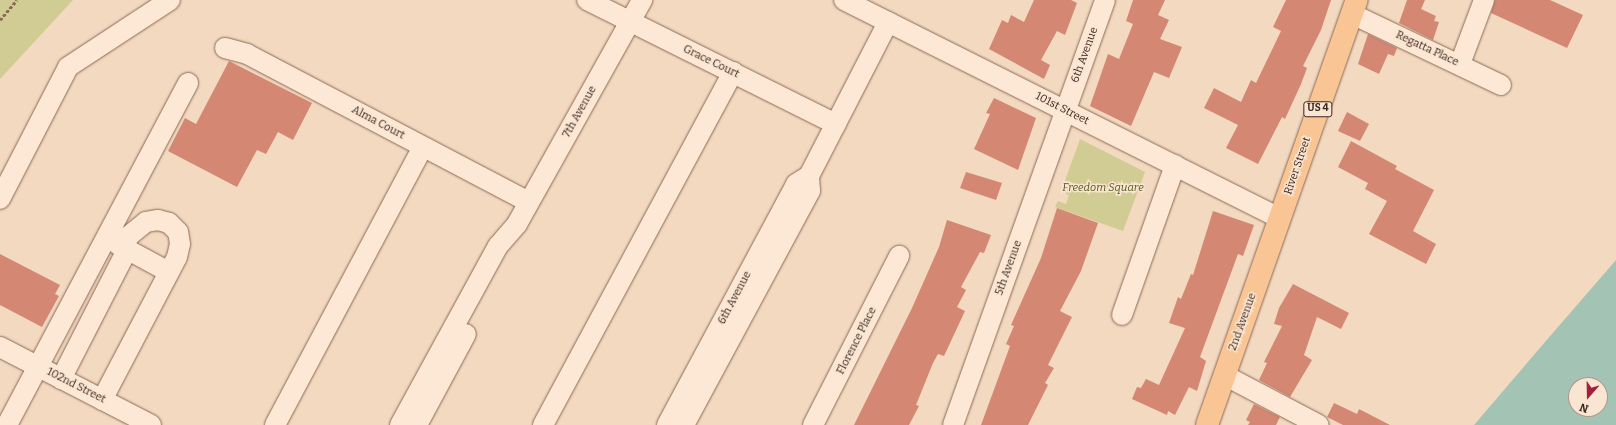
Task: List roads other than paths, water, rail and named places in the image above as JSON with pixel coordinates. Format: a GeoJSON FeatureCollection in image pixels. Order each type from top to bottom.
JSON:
{"type":"FeatureCollection","features":[{"type":"Feature","properties":{"kind":"main road","name":"River Street"},"geometry":{"type":"LineString","coordinates":[[1280,218],[1354,7]]}},
{"type":"Feature","properties":{"kind":"main road","name":"2nd Avenue"},"geometry":{"type":"LineString","coordinates":[[1207,425],[1280,218]]}},
{"type":"Feature","properties":{"kind":"street"},"geometry":{"type":"LineString","coordinates":[[0,198],[68,67],[170,0]]}},
{"type":"Feature","properties":{"kind":"street","name":"Grace Court"},"geometry":{"type":"LineString","coordinates":[[587,0],[836,124]]}},
{"type":"Feature","properties":{"kind":"street","name":"7th Avenue"},"geometry":{"type":"LineString","coordinates":[[400,425],[498,246],[517,224],[642,0]]}},
{"type":"Feature","properties":{"kind":"street","name":"101st Street"},"geometry":{"type":"LineString","coordinates":[[844,0],[1280,218]]}},
{"type":"Feature","properties":{"kind":"street","name":"6th Avenue"},"geometry":{"type":"LineString","coordinates":[[1066,111],[1105,0]]}},
{"type":"Feature","properties":{"kind":"street"},"geometry":{"type":"LineString","coordinates":[[1460,64],[1484,0]]}},
{"type":"Feature","properties":{"kind":"street","name":"Regatta Place"},"geometry":{"type":"LineString","coordinates":[[1354,7],[1501,85]]}},
{"type":"Feature","properties":{"kind":"street","name":"6th Avenue"},"geometry":{"type":"LineString","coordinates":[[667,425],[796,184],[809,176],[888,22]]}},
{"type":"Feature","properties":{"kind":"street","name":"Alma Court"},"geometry":{"type":"LineString","coordinates":[[225,48],[248,54],[529,202]]}},
{"type":"Feature","properties":{"kind":"street"},"geometry":{"type":"LineString","coordinates":[[543,425],[733,72]]}},
{"type":"Feature","properties":{"kind":"street"},"geometry":{"type":"LineString","coordinates":[[61,379],[188,83]]}},
{"type":"Feature","properties":{"kind":"street","name":"5th Avenue"},"geometry":{"type":"LineString","coordinates":[[953,425],[1066,111]]}},
{"type":"Feature","properties":{"kind":"street"},"geometry":{"type":"LineString","coordinates":[[275,425],[423,147]]}},
{"type":"Feature","properties":{"kind":"street"},"geometry":{"type":"LineString","coordinates":[[1122,315],[1175,165]]}},
{"type":"Feature","properties":{"kind":"street","name":"6th Avenue"},"geometry":{"type":"LineString","coordinates":[[684,425],[810,191],[809,176]]}},
{"type":"Feature","properties":{"kind":"street"},"geometry":{"type":"LineString","coordinates":[[8,425],[38,367],[119,245],[146,222],[158,220],[169,223],[178,232],[180,244],[169,272],[102,400]]}},
{"type":"Feature","properties":{"kind":"street","name":"7th Avenue"},"geometry":{"type":"LineString","coordinates":[[417,425],[510,251],[517,224]]}},
{"type":"Feature","properties":{"kind":"street"},"geometry":{"type":"LineString","coordinates":[[119,245],[169,272]]}},
{"type":"Feature","properties":{"kind":"street","name":"Florence Place"},"geometry":{"type":"LineString","coordinates":[[813,425],[899,256]]}},
{"type":"Feature","properties":{"kind":"street","name":"102nd Street"},"geometry":{"type":"LineString","coordinates":[[0,347],[151,425]]}},
{"type":"Feature","properties":{"kind":"street"},"geometry":{"type":"LineString","coordinates":[[1224,375],[1320,425]]}},
{"type":"Feature","properties":{"kind":"park label","name":"Freedom Square"},"geometry":{"type":"Point","coordinates":[1103,188]}}]}
